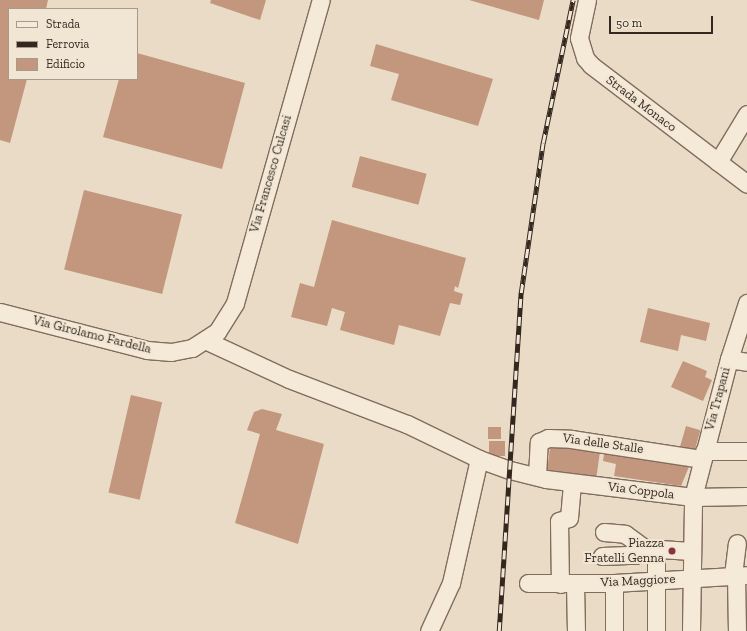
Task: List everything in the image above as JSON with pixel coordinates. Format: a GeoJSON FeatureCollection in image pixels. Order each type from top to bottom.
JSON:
{"type":"FeatureCollection","features":[{"type":"Feature","properties":{"kind":"street","name":"Via Francesco Culcasi"},"geometry":{"type":"LineString","coordinates":[[207,341],[217,332],[235,303],[321,0]]}},
{"type":"Feature","properties":{"kind":"street","name":"Strada Monaco"},"geometry":{"type":"LineString","coordinates":[[587,0],[579,38],[585,58],[591,65],[747,184]]}},
{"type":"Feature","properties":{"kind":"street"},"geometry":{"type":"LineString","coordinates":[[718,162],[747,114]]}},
{"type":"Feature","properties":{"kind":"street","name":"Via Trapani"},"geometry":{"type":"LineString","coordinates":[[690,631],[692,497],[729,359],[747,303]]}},
{"type":"Feature","properties":{"kind":"street","name":"Via Girolamo Fardella"},"geometry":{"type":"LineString","coordinates":[[0,312],[147,350],[171,352],[192,348],[207,341]]}},
{"type":"Feature","properties":{"kind":"street","name":"Via Coppola"},"geometry":{"type":"LineString","coordinates":[[207,341],[289,380],[408,424],[479,459],[537,476],[572,483],[692,497],[747,496]]}},
{"type":"Feature","properties":{"kind":"street"},"geometry":{"type":"LineString","coordinates":[[729,359],[747,362]]}},
{"type":"Feature","properties":{"kind":"street","name":"Via delle Stalle"},"geometry":{"type":"LineString","coordinates":[[537,476],[539,442],[548,438],[571,439],[703,455],[747,451]]}},
{"type":"Feature","properties":{"kind":"street"},"geometry":{"type":"LineString","coordinates":[[429,631],[451,583],[479,459]]}},
{"type":"Feature","properties":{"kind":"street"},"geometry":{"type":"LineString","coordinates":[[572,483],[569,518],[559,521],[576,631]]}},
{"type":"Feature","properties":{"kind":"street"},"geometry":{"type":"LineString","coordinates":[[604,532],[625,534],[645,551],[656,580],[656,631]]}},
{"type":"Feature","properties":{"kind":"street"},"geometry":{"type":"LineString","coordinates":[[737,543],[739,575],[737,631]]}},
{"type":"Feature","properties":{"kind":"street"},"geometry":{"type":"LineString","coordinates":[[602,556],[691,548]]}},
{"type":"Feature","properties":{"kind":"street","name":"Via Maggiore"},"geometry":{"type":"LineString","coordinates":[[528,583],[568,584],[656,580],[690,581],[739,575]]}},
{"type":"Feature","properties":{"kind":"street"},"geometry":{"type":"LineString","coordinates":[[614,583],[614,631]]}},
{"type":"Feature","properties":{"kind":"building"},"geometry":{"type":"Polygon","coordinates":[[[0,0],[48,0],[46,8],[8,8],[8,80],[27,80],[10,143],[0,140],[0,0]]]}},
{"type":"Feature","properties":{"kind":"building"},"geometry":{"type":"Polygon","coordinates":[[[211,0],[266,0],[260,20],[210,3],[211,0]]]}},
{"type":"Feature","properties":{"kind":"building"},"geometry":{"type":"Polygon","coordinates":[[[469,0],[544,0],[539,20],[469,0]]]}},
{"type":"Feature","properties":{"kind":"building"},"geometry":{"type":"Polygon","coordinates":[[[376,44],[493,79],[478,126],[391,100],[399,74],[370,66],[376,44]]]}},
{"type":"Feature","properties":{"kind":"building"},"geometry":{"type":"Polygon","coordinates":[[[138,53],[245,83],[222,169],[103,137],[119,80],[138,80],[138,53]]]}},
{"type":"Feature","properties":{"kind":"building"},"geometry":{"type":"Polygon","coordinates":[[[360,156],[427,174],[418,205],[352,187],[360,156]]]}},
{"type":"Feature","properties":{"kind":"building"},"geometry":{"type":"Polygon","coordinates":[[[84,190],[182,214],[162,294],[64,270],[84,190]]]}},
{"type":"Feature","properties":{"kind":"building"},"geometry":{"type":"Polygon","coordinates":[[[332,220],[466,258],[458,288],[455,286],[454,291],[463,294],[460,305],[450,303],[440,336],[399,325],[394,345],[340,330],[345,312],[332,308],[327,326],[291,317],[300,283],[314,287],[332,220]]]}},
{"type":"Feature","properties":{"kind":"building"},"geometry":{"type":"Polygon","coordinates":[[[648,308],[710,323],[706,341],[681,335],[678,351],[640,342],[648,308]]]}},
{"type":"Feature","properties":{"kind":"building"},"geometry":{"type":"Polygon","coordinates":[[[683,361],[707,371],[705,377],[712,380],[703,401],[671,387],[683,361]]]}},
{"type":"Feature","properties":{"kind":"building"},"geometry":{"type":"Polygon","coordinates":[[[131,395],[162,402],[140,500],[109,492],[131,395]]]}},
{"type":"Feature","properties":{"kind":"building"},"geometry":{"type":"Polygon","coordinates":[[[262,409],[282,414],[276,430],[324,444],[298,544],[235,523],[260,434],[247,430],[254,412],[262,409]]]}},
{"type":"Feature","properties":{"kind":"building"},"geometry":{"type":"Polygon","coordinates":[[[686,426],[700,430],[694,453],[679,449],[686,426]]]}},
{"type":"Feature","properties":{"kind":"building"},"geometry":{"type":"Polygon","coordinates":[[[488,427],[501,427],[501,439],[488,439],[488,427]]]}},
{"type":"Feature","properties":{"kind":"building"},"geometry":{"type":"Polygon","coordinates":[[[489,441],[505,441],[505,456],[489,456],[489,441]]]}},
{"type":"Feature","properties":{"kind":"building"},"geometry":{"type":"Polygon","coordinates":[[[551,441],[601,448],[596,477],[547,470],[551,441]]]}},
{"type":"Feature","properties":{"kind":"building"},"geometry":{"type":"Polygon","coordinates":[[[605,448],[691,462],[681,486],[614,476],[616,464],[603,461],[605,448]]]}},
{"type":"Feature","properties":{"kind":"railway"},"geometry":{"type":"LineString","coordinates":[[499,631],[521,293],[543,143],[573,0]]}},
{"type":"Feature","properties":{"kind":"place","name":"Piazza Fratelli Genna"},"geometry":{"type":"Point","coordinates":[672,551]}}]}
